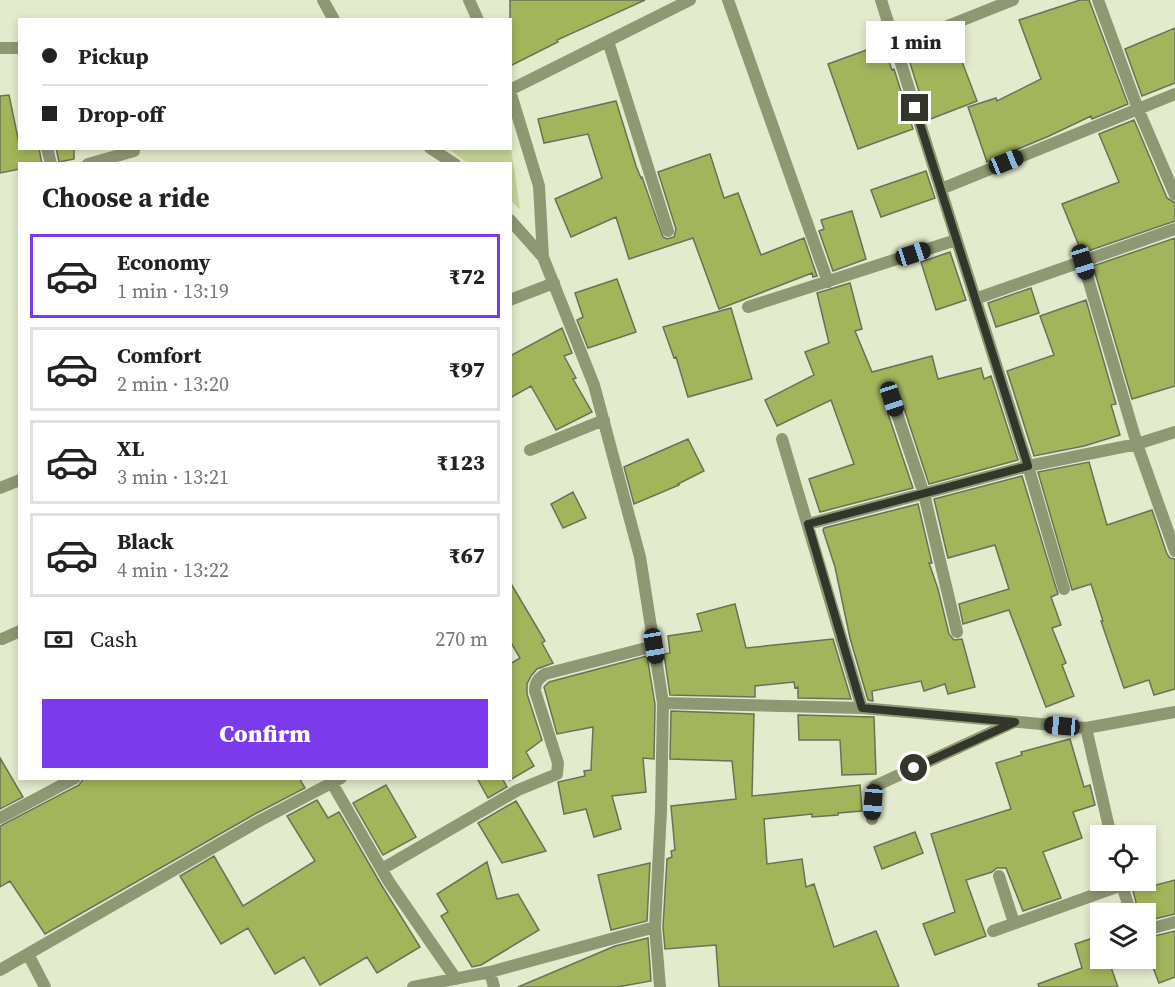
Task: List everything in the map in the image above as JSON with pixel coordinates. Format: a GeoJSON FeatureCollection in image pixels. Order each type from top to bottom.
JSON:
{"type":"FeatureCollection","features":[{"type":"Feature","properties":{"kind":"street"},"geometry":{"type":"LineString","coordinates":[[323,0],[333,18]]}},
{"type":"Feature","properties":{"kind":"street"},"geometry":{"type":"LineString","coordinates":[[469,0],[477,18]]}},
{"type":"Feature","properties":{"kind":"street"},"geometry":{"type":"LineString","coordinates":[[512,90],[690,0]]}},
{"type":"Feature","properties":{"kind":"street"},"geometry":{"type":"LineString","coordinates":[[728,0],[828,282]]}},
{"type":"Feature","properties":{"kind":"street"},"geometry":{"type":"LineString","coordinates":[[881,0],[1028,466],[1064,589]]}},
{"type":"Feature","properties":{"kind":"street"},"geometry":{"type":"LineString","coordinates":[[896,47],[1013,0]]}},
{"type":"Feature","properties":{"kind":"street"},"geometry":{"type":"LineString","coordinates":[[1098,0],[1138,109],[1175,195]]}},
{"type":"Feature","properties":{"kind":"street"},"geometry":{"type":"LineString","coordinates":[[608,41],[668,231]]}},
{"type":"Feature","properties":{"kind":"street"},"geometry":{"type":"LineString","coordinates":[[0,48],[18,48]]}},
{"type":"Feature","properties":{"kind":"street"},"geometry":{"type":"LineString","coordinates":[[941,189],[1175,94]]}},
{"type":"Feature","properties":{"kind":"street"},"geometry":{"type":"LineString","coordinates":[[512,98],[539,186],[543,257],[594,385],[640,557],[663,703],[661,811],[655,927],[660,987]]}},
{"type":"Feature","properties":{"kind":"street"},"geometry":{"type":"LineString","coordinates":[[433,150],[452,162]]}},
{"type":"Feature","properties":{"kind":"street"},"geometry":{"type":"LineString","coordinates":[[95,162],[134,151]]}},
{"type":"Feature","properties":{"kind":"street"},"geometry":{"type":"LineString","coordinates":[[512,222],[543,257]]}},
{"type":"Feature","properties":{"kind":"street"},"geometry":{"type":"LineString","coordinates":[[975,299],[1175,229]]}},
{"type":"Feature","properties":{"kind":"street"},"geometry":{"type":"LineString","coordinates":[[748,307],[956,240]]}},
{"type":"Feature","properties":{"kind":"street"},"geometry":{"type":"LineString","coordinates":[[1083,262],[1137,444],[1175,551]]}},
{"type":"Feature","properties":{"kind":"street"},"geometry":{"type":"LineString","coordinates":[[512,299],[554,284]]}},
{"type":"Feature","properties":{"kind":"street"},"geometry":{"type":"LineString","coordinates":[[892,399],[924,494],[957,632]]}},
{"type":"Feature","properties":{"kind":"street"},"geometry":{"type":"LineString","coordinates":[[530,450],[604,420]]}},
{"type":"Feature","properties":{"kind":"street"},"geometry":{"type":"LineString","coordinates":[[808,524],[1028,466],[1137,444],[1175,432]]}},
{"type":"Feature","properties":{"kind":"street"},"geometry":{"type":"LineString","coordinates":[[782,439],[862,708]]}},
{"type":"Feature","properties":{"kind":"street"},"geometry":{"type":"LineString","coordinates":[[0,488],[18,481]]}},
{"type":"Feature","properties":{"kind":"street"},"geometry":{"type":"LineString","coordinates":[[2,639],[18,632]]}},
{"type":"Feature","properties":{"kind":"street"},"geometry":{"type":"LineString","coordinates":[[382,869],[518,790],[557,774],[558,763],[535,691],[535,683],[540,677],[654,646]]}},
{"type":"Feature","properties":{"kind":"street"},"geometry":{"type":"LineString","coordinates":[[663,703],[862,708],[1086,728],[1175,712]]}},
{"type":"Feature","properties":{"kind":"street"},"geometry":{"type":"LineString","coordinates":[[872,819],[875,786],[1015,722]]}},
{"type":"Feature","properties":{"kind":"street"},"geometry":{"type":"LineString","coordinates":[[1086,728],[1108,825]]}},
{"type":"Feature","properties":{"kind":"street"},"geometry":{"type":"LineString","coordinates":[[0,818],[71,780]]}},
{"type":"Feature","properties":{"kind":"street"},"geometry":{"type":"LineString","coordinates":[[0,970],[334,780],[382,869],[456,979]]}},
{"type":"Feature","properties":{"kind":"street"},"geometry":{"type":"LineString","coordinates":[[999,876],[1014,923]]}},
{"type":"Feature","properties":{"kind":"street"},"geometry":{"type":"LineString","coordinates":[[993,931],[1100,891]]}},
{"type":"Feature","properties":{"kind":"street"},"geometry":{"type":"LineString","coordinates":[[1156,927],[1175,922]]}},
{"type":"Feature","properties":{"kind":"street"},"geometry":{"type":"LineString","coordinates":[[413,987],[490,972],[655,927]]}},
{"type":"Feature","properties":{"kind":"street"},"geometry":{"type":"LineString","coordinates":[[28,954],[45,987]]}},
{"type":"Feature","properties":{"kind":"street"},"geometry":{"type":"LineString","coordinates":[[490,972],[494,987]]}},
{"type":"Feature","properties":{"kind":"green space"},"geometry":{"type":"Polygon","coordinates":[[[450,150],[511,150],[520,209],[512,202],[512,162],[466,162],[450,150]]]}},
{"type":"Feature","properties":{"kind":"building"},"geometry":{"type":"Polygon","coordinates":[[[510,0],[645,0],[557,40],[558,42],[512,65],[512,18],[510,18],[510,0]]]}},
{"type":"Feature","properties":{"kind":"building"},"geometry":{"type":"Polygon","coordinates":[[[1080,0],[1089,0],[1128,104],[1092,119],[1091,116],[987,162],[968,107],[996,98],[997,101],[1041,79],[1019,20],[1080,0]]]}},
{"type":"Feature","properties":{"kind":"building"},"geometry":{"type":"Polygon","coordinates":[[[1175,28],[1175,83],[1142,96],[1125,49],[1175,28]]]}},
{"type":"Feature","properties":{"kind":"building"},"geometry":{"type":"Polygon","coordinates":[[[883,44],[892,70],[894,69],[913,129],[858,149],[828,64],[883,44]]]}},
{"type":"Feature","properties":{"kind":"building"},"geometry":{"type":"Polygon","coordinates":[[[956,46],[977,101],[928,120],[910,63],[956,46]]]}},
{"type":"Feature","properties":{"kind":"building"},"geometry":{"type":"Polygon","coordinates":[[[9,95],[18,138],[18,150],[39,150],[42,162],[18,162],[18,169],[0,173],[0,96],[9,95]]]}},
{"type":"Feature","properties":{"kind":"building"},"geometry":{"type":"Polygon","coordinates":[[[616,101],[636,166],[663,237],[667,239],[674,237],[676,229],[658,172],[710,154],[724,198],[738,193],[761,255],[804,238],[817,276],[813,277],[812,273],[719,309],[693,238],[629,259],[616,217],[571,237],[555,199],[602,178],[588,134],[544,143],[538,119],[616,101]]]}},
{"type":"Feature","properties":{"kind":"building"},"geometry":{"type":"Polygon","coordinates":[[[1134,120],[1167,198],[1175,203],[1175,221],[1082,253],[1062,204],[1119,182],[1099,134],[1134,120]]]}},
{"type":"Feature","properties":{"kind":"building"},"geometry":{"type":"Polygon","coordinates":[[[56,150],[74,150],[74,159],[59,162],[56,150]]]}},
{"type":"Feature","properties":{"kind":"building"},"geometry":{"type":"Polygon","coordinates":[[[926,171],[935,198],[881,217],[871,190],[926,171]]]}},
{"type":"Feature","properties":{"kind":"building"},"geometry":{"type":"Polygon","coordinates":[[[852,211],[866,259],[833,271],[819,231],[824,229],[821,220],[852,211]]]}},
{"type":"Feature","properties":{"kind":"building"},"geometry":{"type":"Polygon","coordinates":[[[1175,238],[1175,386],[1132,399],[1093,266],[1175,238]]]}},
{"type":"Feature","properties":{"kind":"building"},"geometry":{"type":"Polygon","coordinates":[[[950,252],[966,300],[936,310],[921,262],[950,252]]]}},
{"type":"Feature","properties":{"kind":"building"},"geometry":{"type":"Polygon","coordinates":[[[617,279],[636,332],[588,348],[577,320],[583,317],[575,293],[617,279]]]}},
{"type":"Feature","properties":{"kind":"building"},"geometry":{"type":"Polygon","coordinates":[[[850,283],[862,329],[855,331],[872,372],[932,356],[938,379],[981,368],[984,379],[991,376],[1018,460],[929,484],[900,396],[897,392],[890,391],[885,394],[884,402],[913,488],[820,512],[809,479],[854,464],[831,400],[777,426],[765,400],[814,375],[805,352],[829,343],[817,293],[850,283]]]}},
{"type":"Feature","properties":{"kind":"building"},"geometry":{"type":"Polygon","coordinates":[[[1031,288],[1039,313],[996,327],[988,303],[1031,288]]]}},
{"type":"Feature","properties":{"kind":"building"},"geometry":{"type":"Polygon","coordinates":[[[1086,300],[1116,404],[1111,405],[1120,435],[1084,446],[1034,456],[1007,371],[1054,355],[1040,316],[1086,300]]]}},
{"type":"Feature","properties":{"kind":"building"},"geometry":{"type":"Polygon","coordinates":[[[731,308],[752,379],[688,397],[676,357],[674,358],[663,327],[731,308]]]}},
{"type":"Feature","properties":{"kind":"building"},"geometry":{"type":"Polygon","coordinates":[[[562,328],[572,353],[564,356],[576,378],[573,379],[592,412],[556,430],[531,386],[512,397],[512,355],[562,328]]]}},
{"type":"Feature","properties":{"kind":"building"},"geometry":{"type":"Polygon","coordinates":[[[688,439],[704,471],[679,485],[634,504],[624,467],[688,439]]]}},
{"type":"Feature","properties":{"kind":"building"},"geometry":{"type":"Polygon","coordinates":[[[1089,462],[1107,525],[1152,510],[1167,554],[1170,558],[1175,559],[1175,689],[1154,695],[1149,680],[1124,688],[1091,584],[1072,590],[1038,472],[1089,462]]]}},
{"type":"Feature","properties":{"kind":"building"},"geometry":{"type":"Polygon","coordinates":[[[1022,476],[1058,594],[1051,597],[1061,625],[1052,628],[1066,663],[1062,665],[1074,696],[1046,707],[1009,610],[963,624],[959,604],[1009,589],[995,545],[948,558],[934,499],[1022,476]]]}},
{"type":"Feature","properties":{"kind":"building"},"geometry":{"type":"Polygon","coordinates":[[[573,492],[586,518],[563,528],[551,504],[573,492]]]}},
{"type":"Feature","properties":{"kind":"building"},"geometry":{"type":"Polygon","coordinates":[[[918,504],[932,563],[929,563],[949,634],[954,640],[962,639],[975,687],[948,694],[945,684],[924,691],[921,681],[872,691],[873,701],[868,700],[850,638],[835,567],[823,530],[918,504]]]}},
{"type":"Feature","properties":{"kind":"building"},"geometry":{"type":"Polygon","coordinates":[[[512,585],[545,641],[542,643],[553,663],[537,669],[527,684],[527,694],[542,740],[526,752],[534,766],[512,779],[512,663],[520,658],[512,644],[512,585]]]}},
{"type":"Feature","properties":{"kind":"building"},"geometry":{"type":"Polygon","coordinates":[[[735,604],[746,648],[833,639],[851,699],[798,698],[798,687],[795,688],[794,682],[755,686],[755,697],[670,695],[664,654],[670,653],[668,636],[702,631],[697,614],[735,604]]]}},
{"type":"Feature","properties":{"kind":"building"},"geometry":{"type":"Polygon","coordinates":[[[647,656],[655,704],[654,759],[643,758],[646,792],[612,796],[621,829],[594,837],[586,809],[564,814],[558,782],[585,776],[584,771],[591,770],[593,727],[557,734],[544,687],[549,682],[647,656]]]}},
{"type":"Feature","properties":{"kind":"building"},"geometry":{"type":"Polygon","coordinates":[[[671,711],[754,714],[752,796],[860,785],[862,811],[838,813],[838,815],[812,817],[812,814],[764,819],[767,864],[802,859],[806,887],[814,884],[834,947],[876,931],[899,987],[719,987],[716,945],[665,949],[663,927],[667,859],[672,857],[671,851],[675,850],[671,806],[736,799],[732,761],[670,759],[671,711]]]}},
{"type":"Feature","properties":{"kind":"building"},"geometry":{"type":"Polygon","coordinates":[[[798,715],[874,717],[876,774],[842,775],[840,740],[799,740],[798,715]]]}},
{"type":"Feature","properties":{"kind":"building"},"geometry":{"type":"Polygon","coordinates":[[[1070,739],[1084,787],[1090,785],[1095,805],[1073,812],[1082,838],[1043,852],[1061,898],[1023,911],[1006,868],[997,868],[992,872],[966,880],[986,936],[935,955],[923,924],[955,912],[931,834],[1011,809],[996,763],[1022,755],[1021,752],[1070,739]]]}},
{"type":"Feature","properties":{"kind":"building"},"geometry":{"type":"Polygon","coordinates":[[[0,758],[23,797],[0,809],[0,758]]]}},
{"type":"Feature","properties":{"kind":"building"},"geometry":{"type":"Polygon","coordinates":[[[83,780],[300,780],[305,788],[255,814],[45,934],[10,881],[0,887],[0,826],[79,785],[83,780]]]}},
{"type":"Feature","properties":{"kind":"building"},"geometry":{"type":"Polygon","coordinates":[[[478,780],[503,780],[507,787],[488,798],[478,780]]]}},
{"type":"Feature","properties":{"kind":"building"},"geometry":{"type":"Polygon","coordinates":[[[386,785],[416,837],[383,855],[353,803],[386,785]]]}},
{"type":"Feature","properties":{"kind":"building"},"geometry":{"type":"Polygon","coordinates":[[[317,800],[328,818],[339,812],[420,947],[377,973],[367,957],[320,985],[304,957],[275,974],[248,928],[221,944],[180,876],[214,856],[243,906],[315,861],[287,816],[317,800]]]}},
{"type":"Feature","properties":{"kind":"building"},"geometry":{"type":"Polygon","coordinates":[[[516,801],[546,851],[502,863],[478,823],[516,801]]]}},
{"type":"Feature","properties":{"kind":"building"},"geometry":{"type":"Polygon","coordinates":[[[915,832],[923,853],[882,869],[874,847],[915,832]]]}},
{"type":"Feature","properties":{"kind":"building"},"geometry":{"type":"Polygon","coordinates":[[[487,862],[497,899],[518,894],[539,930],[481,965],[472,967],[441,916],[448,912],[437,894],[487,862]]]}},
{"type":"Feature","properties":{"kind":"building"},"geometry":{"type":"Polygon","coordinates":[[[650,863],[647,921],[611,930],[598,875],[650,863]]]}},
{"type":"Feature","properties":{"kind":"building"},"geometry":{"type":"Polygon","coordinates":[[[1175,880],[1175,914],[1156,919],[1156,903],[1136,903],[1133,891],[1156,891],[1156,885],[1175,880]]]}},
{"type":"Feature","properties":{"kind":"building"},"geometry":{"type":"Polygon","coordinates":[[[1175,931],[1175,977],[1159,983],[1153,969],[1156,969],[1156,936],[1175,931]]]}},
{"type":"Feature","properties":{"kind":"building"},"geometry":{"type":"Polygon","coordinates":[[[648,938],[651,981],[617,987],[518,987],[615,946],[648,938]]]}},
{"type":"Feature","properties":{"kind":"building"},"geometry":{"type":"Polygon","coordinates":[[[1090,939],[1090,969],[1112,969],[1118,987],[1039,987],[1038,984],[1082,968],[1075,944],[1090,939]]]}},
{"type":"Feature","properties":{"kind":"route"},"geometry":{"type":"LineString","coordinates":[[914,768],[1015,722],[862,708],[808,524],[1028,466],[915,108]]}}]}
